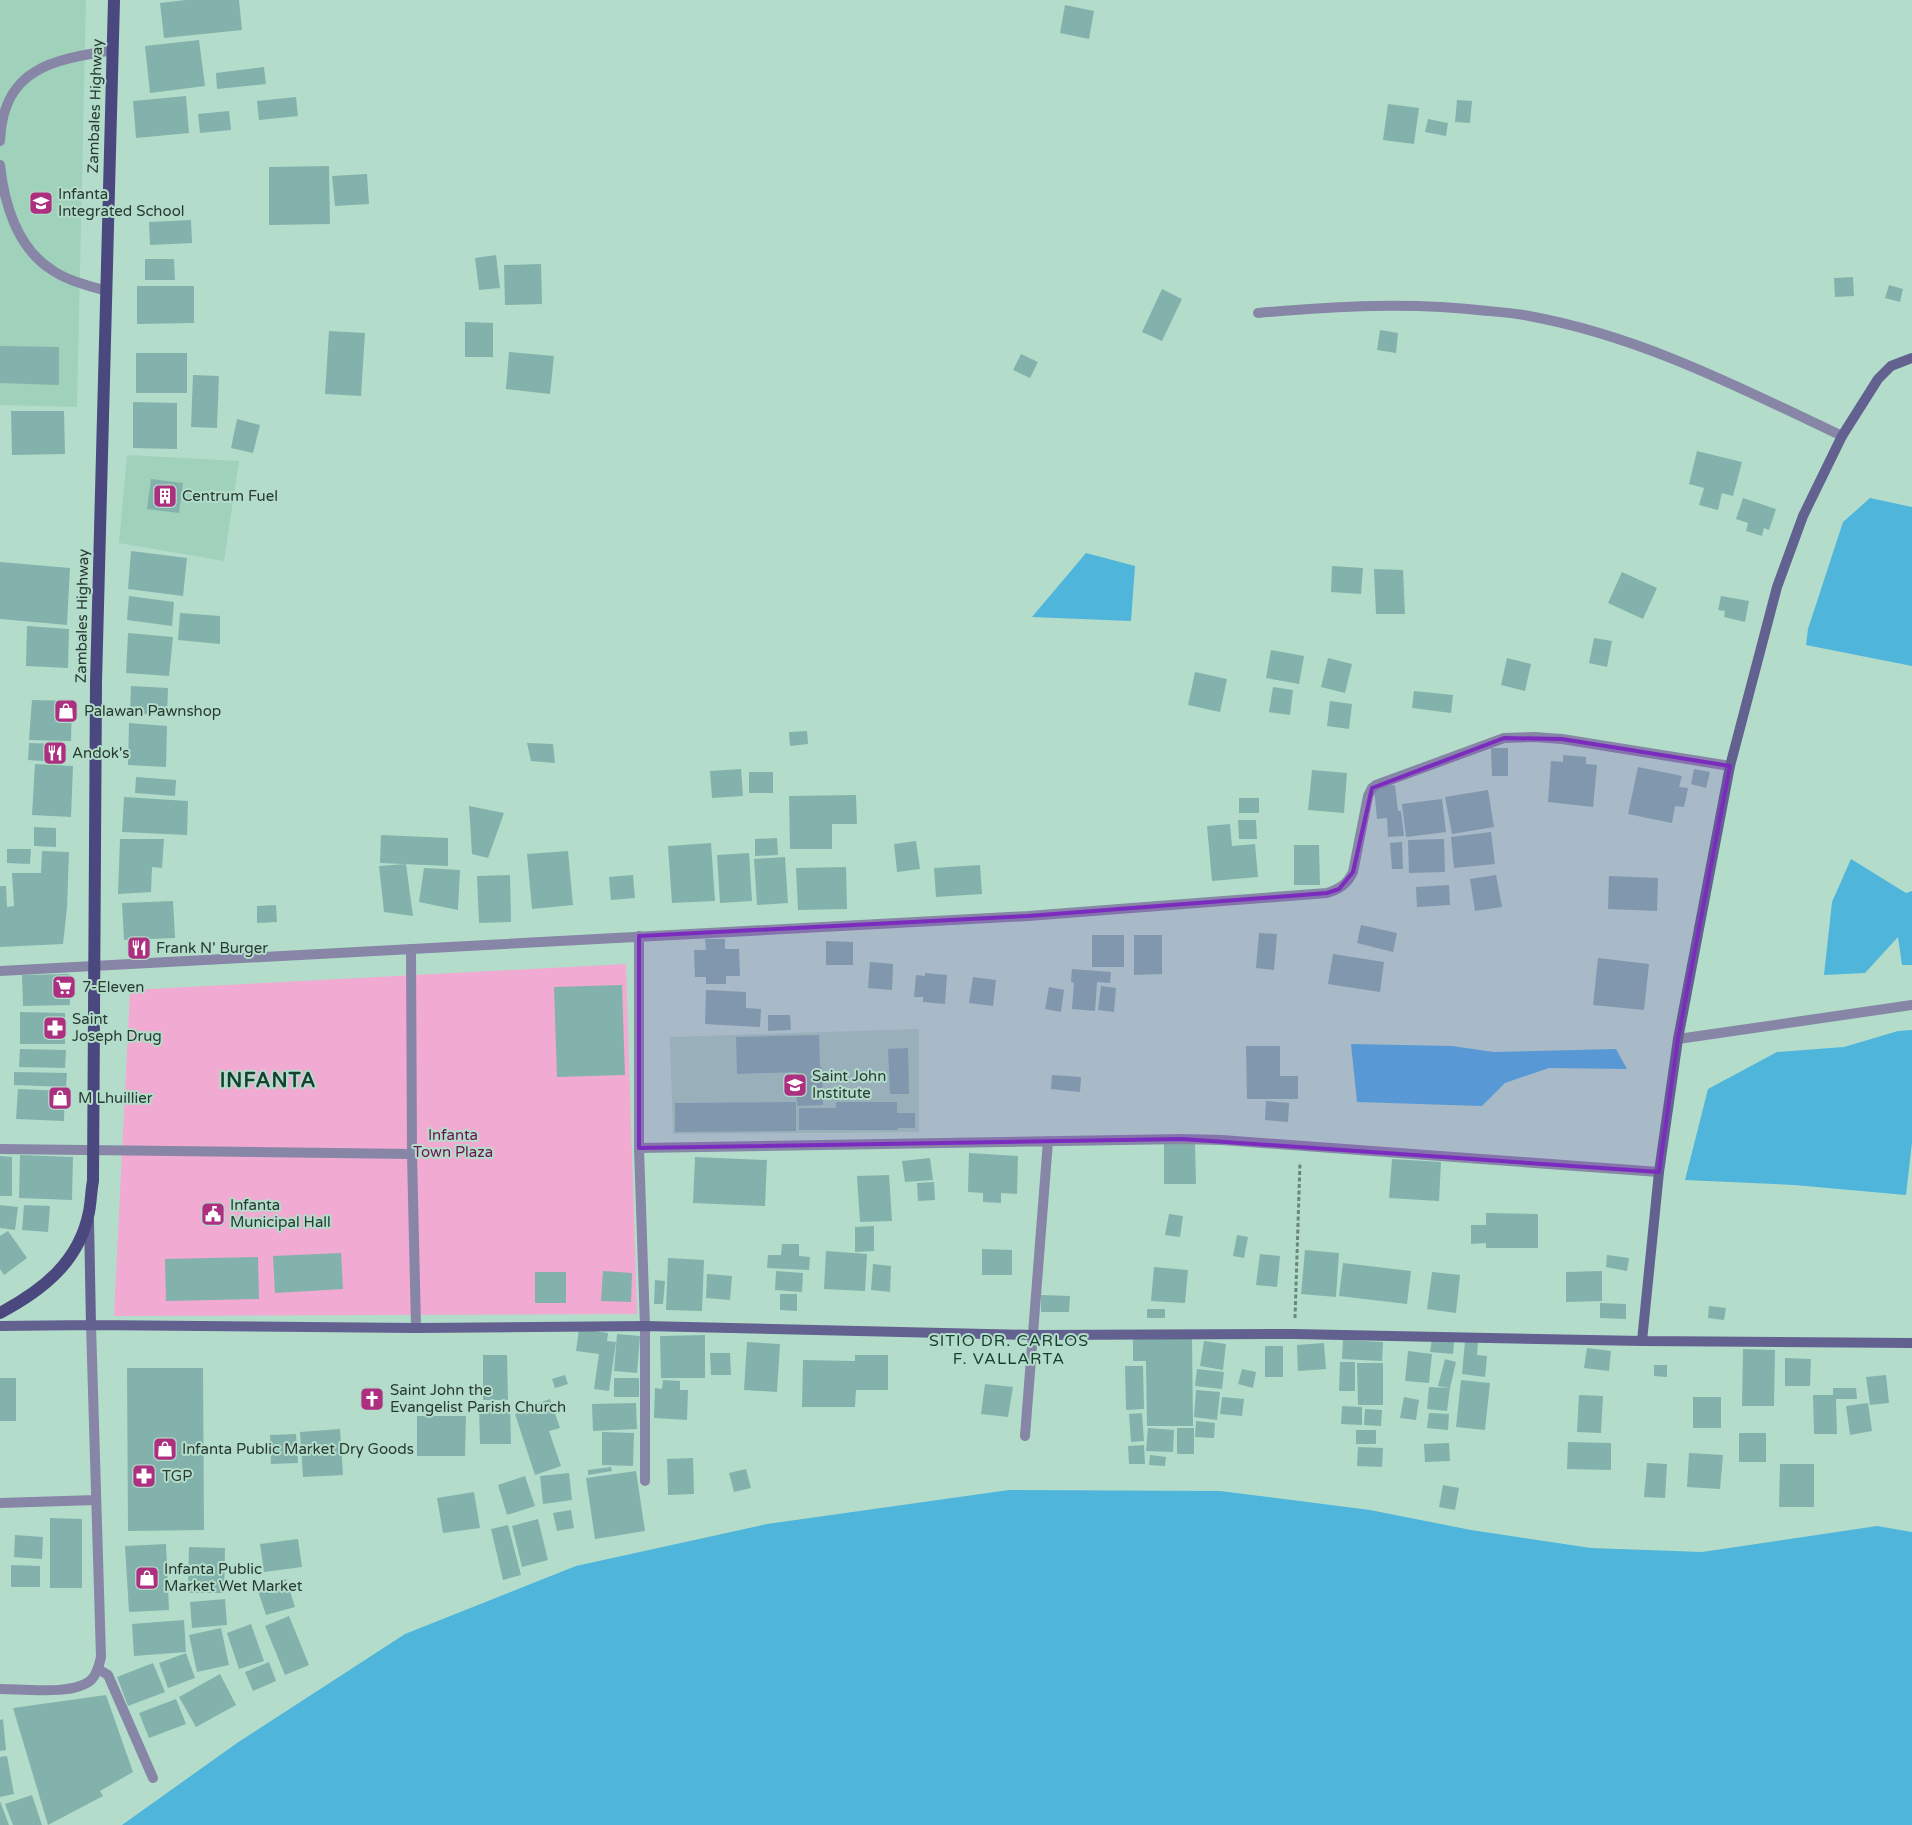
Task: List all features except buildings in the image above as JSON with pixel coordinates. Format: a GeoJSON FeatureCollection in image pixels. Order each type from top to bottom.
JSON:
{"type":"FeatureCollection","features":[{"type":"Feature","properties":{"kind":"main road","name":"Zambales Highway"},"geometry":{"type":"LineString","coordinates":[[0,1313],[23,1301],[63,1268],[77,1246],[89,1213],[93,1181],[96,682],[114,0]]}},
{"type":"Feature","properties":{"kind":"street"},"geometry":{"type":"LineString","coordinates":[[0,142],[5,112],[14,91],[32,73],[49,63],[69,57],[113,50]]}},
{"type":"Feature","properties":{"kind":"street"},"geometry":{"type":"LineString","coordinates":[[0,165],[7,206],[18,231],[32,253],[50,270],[74,281],[106,291]]}},
{"type":"Feature","properties":{"kind":"street"},"geometry":{"type":"LineString","coordinates":[[1258,313],[1329,306],[1389,304],[1465,308],[1528,315],[1632,343],[1693,367],[1842,436]]}},
{"type":"Feature","properties":{"kind":"street"},"geometry":{"type":"LineString","coordinates":[[1642,1341],[1659,1172],[1678,1039],[1730,766],[1777,587],[1803,516],[1842,436],[1878,379],[1891,366],[1912,358]]}},
{"type":"Feature","properties":{"kind":"street"},"geometry":{"type":"LineString","coordinates":[[0,971],[1028,916],[1328,893],[1339,889],[1348,881],[1353,872],[1368,796],[1372,788],[1504,738],[1535,737],[1562,739],[1730,766]]}},
{"type":"Feature","properties":{"kind":"street"},"geometry":{"type":"LineString","coordinates":[[639,936],[639,1148],[645,1326],[645,1481]]}},
{"type":"Feature","properties":{"kind":"street"},"geometry":{"type":"LineString","coordinates":[[411,949],[412,1154],[416,1328]]}},
{"type":"Feature","properties":{"kind":"street"},"geometry":{"type":"LineString","coordinates":[[1678,1039],[1912,1005]]}},
{"type":"Feature","properties":{"kind":"street"},"geometry":{"type":"LineString","coordinates":[[639,1148],[1182,1139],[1222,1140],[1659,1172]]}},
{"type":"Feature","properties":{"kind":"street"},"geometry":{"type":"LineString","coordinates":[[1025,1436],[1048,1141]]}},
{"type":"Feature","properties":{"kind":"street"},"geometry":{"type":"LineString","coordinates":[[0,1149],[412,1154]]}},
{"type":"Feature","properties":{"kind":"street"},"geometry":{"type":"LineString","coordinates":[[0,1689],[60,1690],[78,1687],[91,1680],[98,1669],[101,1657],[89,1213]]}},
{"type":"Feature","properties":{"kind":"street"},"geometry":{"type":"LineString","coordinates":[[0,1326],[416,1328],[645,1326],[1034,1335],[1294,1334],[1642,1341],[1912,1342]]}},
{"type":"Feature","properties":{"kind":"street"},"geometry":{"type":"LineString","coordinates":[[0,1503],[96,1500]]}},
{"type":"Feature","properties":{"kind":"street"},"geometry":{"type":"LineString","coordinates":[[98,1669],[108,1675],[153,1778]]}},
{"type":"Feature","properties":{"kind":"path"},"geometry":{"type":"LineString","coordinates":[[1294,1334],[1300,1146]]}},
{"type":"Feature","properties":{"kind":"highlighted area"},"geometry":{"type":"Polygon","coordinates":[[[1504,738],[1562,739],[1730,766],[1678,1039],[1659,1172],[1182,1139],[639,1148],[639,936],[1028,916],[1327,893],[1339,889],[1353,872],[1372,788],[1504,738]]]}},
{"type":"Feature","properties":{"kind":"shaded area","name":"Infanta Integrated School"},"geometry":{"type":"Polygon","coordinates":[[[0,0],[86,0],[77,407],[0,405],[0,0]]]}},
{"type":"Feature","properties":{"kind":"shaded area"},"geometry":{"type":"Polygon","coordinates":[[[127,455],[239,461],[224,561],[119,543],[127,455]]]}},
{"type":"Feature","properties":{"kind":"shaded area","name":"Saint John Institute"},"geometry":{"type":"Polygon","coordinates":[[[919,1029],[919,1132],[673,1134],[670,1037],[919,1029]]]}},
{"type":"Feature","properties":{"kind":"green space","name":"Infanta Town Plaza"},"geometry":{"type":"Polygon","coordinates":[[[626,964],[637,1314],[114,1316],[130,990],[626,964]]]}},
{"type":"Feature","properties":{"kind":"water"},"geometry":{"type":"Polygon","coordinates":[[[1870,498],[1912,507],[1912,666],[1806,645],[1808,629],[1843,522],[1870,498]]]}},
{"type":"Feature","properties":{"kind":"water"},"geometry":{"type":"Polygon","coordinates":[[[1086,553],[1135,566],[1131,621],[1032,617],[1086,553]]]}},
{"type":"Feature","properties":{"kind":"water"},"geometry":{"type":"Polygon","coordinates":[[[1851,859],[1906,893],[1912,891],[1912,965],[1902,965],[1898,937],[1865,973],[1824,975],[1832,902],[1851,859]]]}},
{"type":"Feature","properties":{"kind":"water"},"geometry":{"type":"Polygon","coordinates":[[[1912,1030],[1912,1142],[1906,1195],[1794,1185],[1685,1180],[1708,1089],[1777,1052],[1844,1047],[1898,1031],[1912,1030]]]}},
{"type":"Feature","properties":{"kind":"water"},"geometry":{"type":"Polygon","coordinates":[[[1351,1044],[1452,1046],[1494,1052],[1616,1049],[1627,1069],[1549,1068],[1505,1083],[1482,1106],[1357,1102],[1351,1044]]]}},
{"type":"Feature","properties":{"kind":"water"},"geometry":{"type":"Polygon","coordinates":[[[1009,1490],[1220,1491],[1370,1510],[1471,1530],[1591,1548],[1702,1552],[1877,1526],[1912,1532],[1912,1825],[122,1825],[237,1743],[405,1634],[576,1566],[767,1524],[1009,1490]]]}},
{"type":"Feature","properties":{"kind":"place","name":"Infanta Integrated School"},"geometry":{"type":"Point","coordinates":[41,203]}},
{"type":"Feature","properties":{"kind":"place","name":"Centrum Fuel"},"geometry":{"type":"Point","coordinates":[165,496]}},
{"type":"Feature","properties":{"kind":"place","name":"Palawan Pawnshop"},"geometry":{"type":"Point","coordinates":[66,711]}},
{"type":"Feature","properties":{"kind":"place","name":"Andok's"},"geometry":{"type":"Point","coordinates":[55,753]}},
{"type":"Feature","properties":{"kind":"place","name":"Frank N' Burger"},"geometry":{"type":"Point","coordinates":[139,948]}},
{"type":"Feature","properties":{"kind":"place","name":"7-Eleven"},"geometry":{"type":"Point","coordinates":[64,987]}},
{"type":"Feature","properties":{"kind":"place","name":"Saint Joseph Drug"},"geometry":{"type":"Point","coordinates":[55,1028]}},
{"type":"Feature","properties":{"kind":"place","name":"Saint John Institute"},"geometry":{"type":"Point","coordinates":[795,1085]}},
{"type":"Feature","properties":{"kind":"place","name":"M Lhuillier"},"geometry":{"type":"Point","coordinates":[60,1098]}},
{"type":"Feature","properties":{"kind":"place","name":"Infanta Municipal Hall"},"geometry":{"type":"Point","coordinates":[213,1214]}},
{"type":"Feature","properties":{"kind":"place","name":"Saint John the Evangelist Parish Church"},"geometry":{"type":"Point","coordinates":[372,1399]}},
{"type":"Feature","properties":{"kind":"place","name":"Infanta Public Market Dry Goods"},"geometry":{"type":"Point","coordinates":[165,1449]}},
{"type":"Feature","properties":{"kind":"place","name":"TGP"},"geometry":{"type":"Point","coordinates":[144,1476]}},
{"type":"Feature","properties":{"kind":"place","name":"Infanta Public Market Wet Market"},"geometry":{"type":"Point","coordinates":[147,1578]}},
{"type":"Feature","properties":{"kind":"district","name":"INFANTA"},"geometry":{"type":"Point","coordinates":[268,1081]}},
{"type":"Feature","properties":{"kind":"district","name":"SITIO DR. CARLOS F. VALLARTA"},"geometry":{"type":"Point","coordinates":[1009,1350]}}]}
